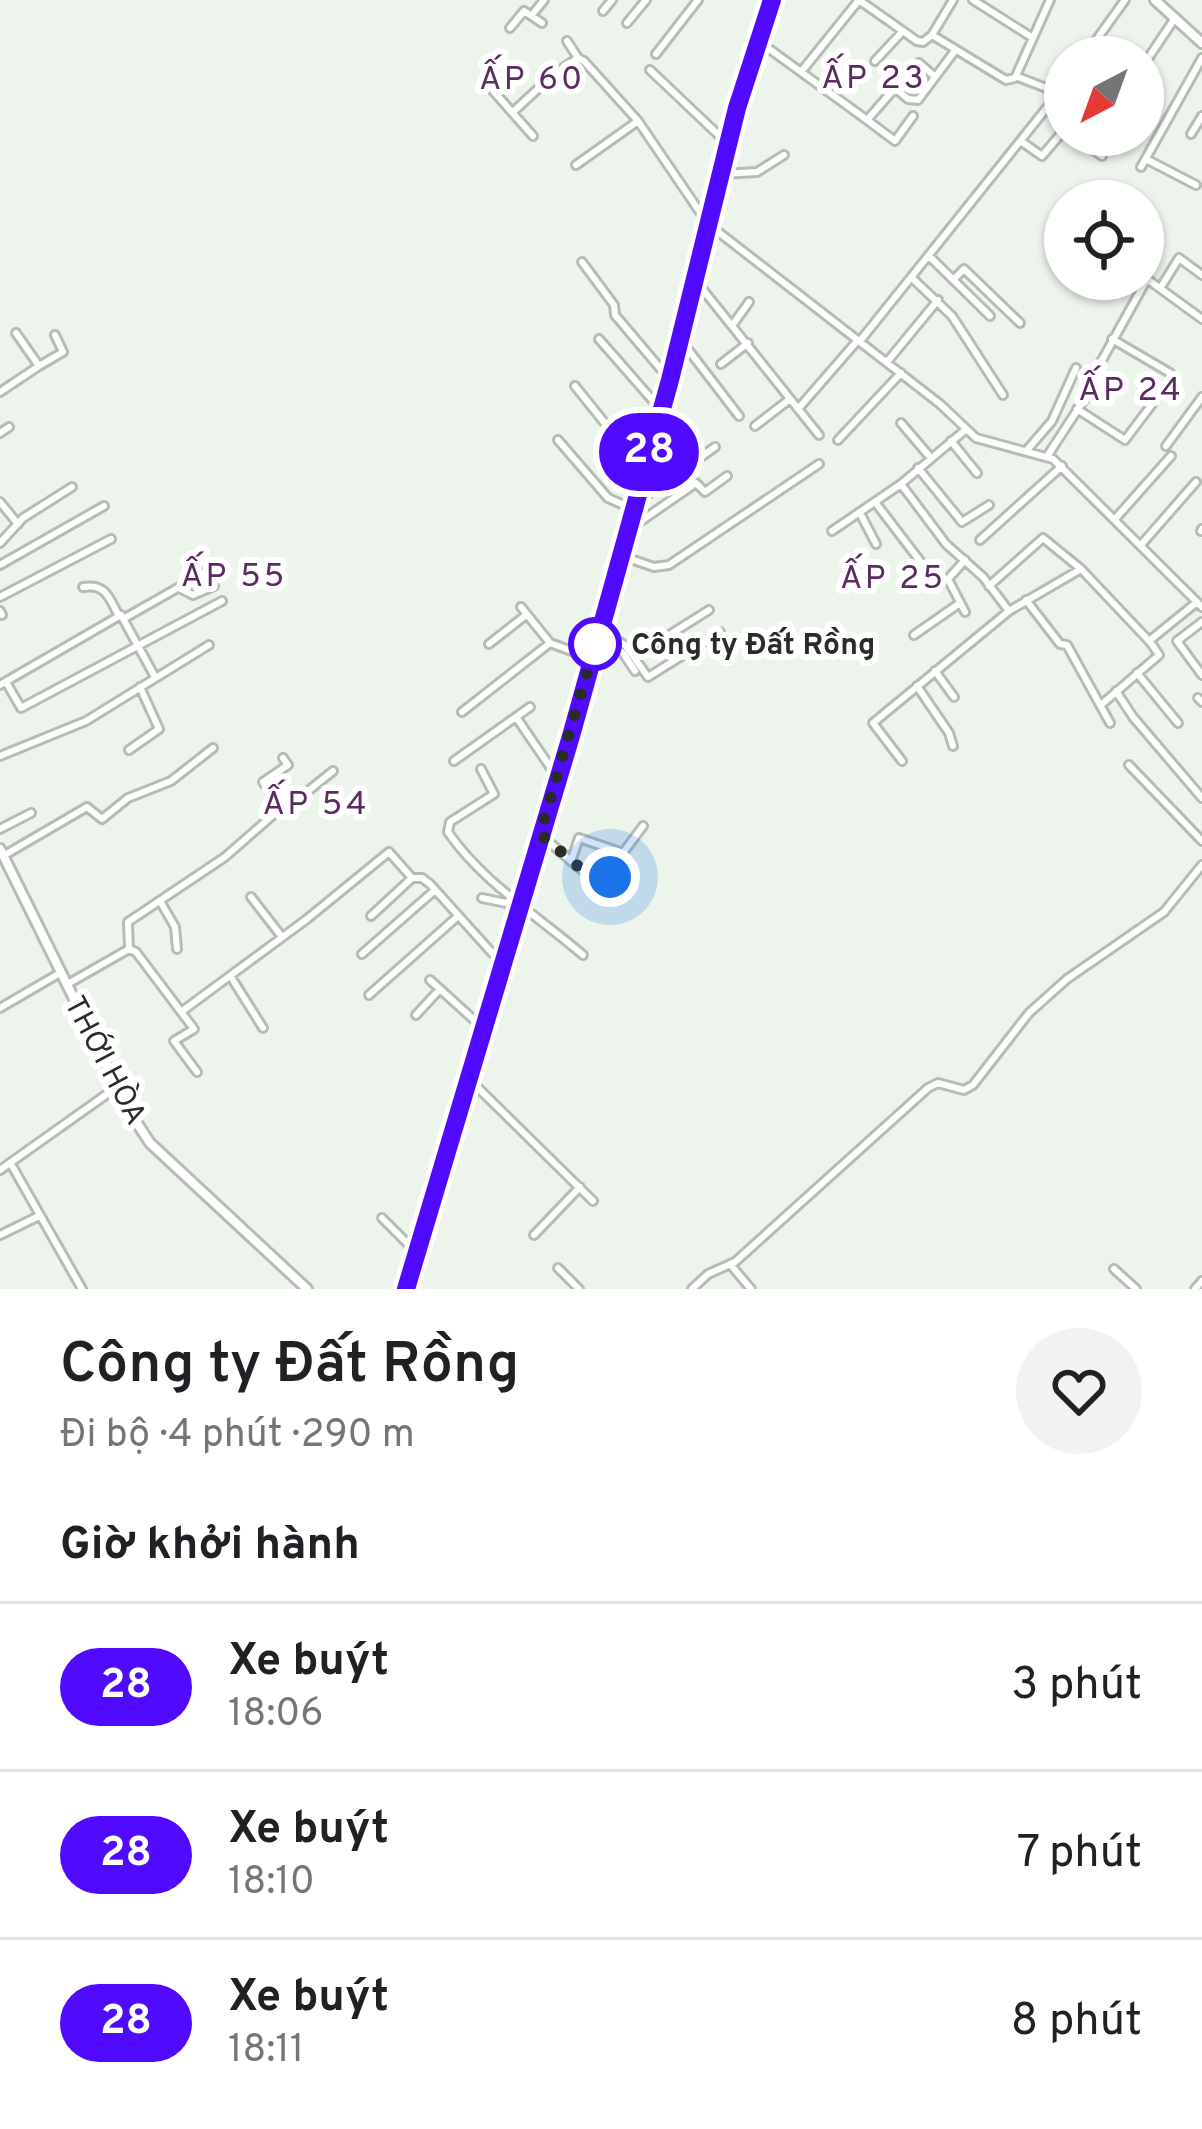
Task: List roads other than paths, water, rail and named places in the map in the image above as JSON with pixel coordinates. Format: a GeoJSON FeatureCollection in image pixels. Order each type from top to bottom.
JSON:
{"type":"FeatureCollection","features":[{"type":"Feature","properties":{"kind":"main road"},"geometry":{"type":"LineString","coordinates":[[406,1289],[662,410],[728,144],[772,0]]}},
{"type":"Feature","properties":{"kind":"main road"},"geometry":{"type":"LineString","coordinates":[[1155,0],[1202,43]]}},
{"type":"Feature","properties":{"kind":"main road","name":"THỚI HÒA"},"geometry":{"type":"LineString","coordinates":[[2,852],[59,974],[150,1143],[307,1289]]}},
{"type":"Feature","properties":{"kind":"street"},"geometry":{"type":"LineString","coordinates":[[532,15],[544,0]]}},
{"type":"Feature","properties":{"kind":"street"},"geometry":{"type":"LineString","coordinates":[[603,10],[612,0]]}},
{"type":"Feature","properties":{"kind":"street"},"geometry":{"type":"LineString","coordinates":[[628,23],[646,0]]}},
{"type":"Feature","properties":{"kind":"street"},"geometry":{"type":"LineString","coordinates":[[656,54],[698,0]]}},
{"type":"Feature","properties":{"kind":"street"},"geometry":{"type":"LineString","coordinates":[[801,72],[857,1],[919,41],[932,35],[953,0]]}},
{"type":"Feature","properties":{"kind":"street"},"geometry":{"type":"LineString","coordinates":[[974,0],[1033,38]]}},
{"type":"Feature","properties":{"kind":"street"},"geometry":{"type":"LineString","coordinates":[[1016,76],[1050,0]]}},
{"type":"Feature","properties":{"kind":"street"},"geometry":{"type":"LineString","coordinates":[[1099,36],[1125,0]]}},
{"type":"Feature","properties":{"kind":"street"},"geometry":{"type":"LineString","coordinates":[[510,28],[523,12],[542,23]]}},
{"type":"Feature","properties":{"kind":"street"},"geometry":{"type":"LineString","coordinates":[[1163,36],[1175,18]]}},
{"type":"Feature","properties":{"kind":"street"},"geometry":{"type":"LineString","coordinates":[[875,62],[902,31]]}},
{"type":"Feature","properties":{"kind":"street"},"geometry":{"type":"LineString","coordinates":[[932,35],[1006,80],[1016,76],[1044,86]]}},
{"type":"Feature","properties":{"kind":"street"},"geometry":{"type":"LineString","coordinates":[[567,40],[638,121],[708,224],[940,404],[964,430],[976,438],[1048,455],[1200,605],[1149,641]]}},
{"type":"Feature","properties":{"kind":"street"},"geometry":{"type":"LineString","coordinates":[[757,40],[895,141],[913,116]]}},
{"type":"Feature","properties":{"kind":"street"},"geometry":{"type":"LineString","coordinates":[[867,120],[895,88],[918,100],[955,51]]}},
{"type":"Feature","properties":{"kind":"street"},"geometry":{"type":"LineString","coordinates":[[514,111],[578,58]]}},
{"type":"Feature","properties":{"kind":"street"},"geometry":{"type":"LineString","coordinates":[[1196,185],[1143,163],[1202,58]]}},
{"type":"Feature","properties":{"kind":"street"},"geometry":{"type":"LineString","coordinates":[[919,63],[934,76]]}},
{"type":"Feature","properties":{"kind":"street"},"geometry":{"type":"LineString","coordinates":[[650,70],[728,144]]}},
{"type":"Feature","properties":{"kind":"street"},"geometry":{"type":"LineString","coordinates":[[488,85],[533,136]]}},
{"type":"Feature","properties":{"kind":"street"},"geometry":{"type":"LineString","coordinates":[[798,409],[930,257],[1044,115]]}},
{"type":"Feature","properties":{"kind":"street"},"geometry":{"type":"LineString","coordinates":[[1191,134],[1202,116]]}},
{"type":"Feature","properties":{"kind":"street"},"geometry":{"type":"LineString","coordinates":[[576,166],[638,121]]}},
{"type":"Feature","properties":{"kind":"street"},"geometry":{"type":"LineString","coordinates":[[1022,142],[1044,154]]}},
{"type":"Feature","properties":{"kind":"street"},"geometry":{"type":"LineString","coordinates":[[720,174],[757,172],[784,155]]}},
{"type":"Feature","properties":{"kind":"street"},"geometry":{"type":"LineString","coordinates":[[930,257],[990,316]]}},
{"type":"Feature","properties":{"kind":"street"},"geometry":{"type":"LineString","coordinates":[[1164,282],[1179,258],[1202,275]]}},
{"type":"Feature","properties":{"kind":"street"},"geometry":{"type":"LineString","coordinates":[[582,262],[614,305],[615,316],[670,380]]}},
{"type":"Feature","properties":{"kind":"street"},"geometry":{"type":"LineString","coordinates":[[953,280],[964,269],[1020,322]]}},
{"type":"Feature","properties":{"kind":"street"},"geometry":{"type":"LineString","coordinates":[[694,278],[819,435]]}},
{"type":"Feature","properties":{"kind":"street"},"geometry":{"type":"LineString","coordinates":[[912,278],[938,299],[1003,395]]}},
{"type":"Feature","properties":{"kind":"street"},"geometry":{"type":"LineString","coordinates":[[1164,289],[1202,319]]}},
{"type":"Feature","properties":{"kind":"street"},"geometry":{"type":"LineString","coordinates":[[887,362],[938,299]]}},
{"type":"Feature","properties":{"kind":"street"},"geometry":{"type":"LineString","coordinates":[[1096,370],[1135,300]]}},
{"type":"Feature","properties":{"kind":"street"},"geometry":{"type":"LineString","coordinates":[[733,325],[749,302]]}},
{"type":"Feature","properties":{"kind":"street"},"geometry":{"type":"LineString","coordinates":[[16,333],[39,366]]}},
{"type":"Feature","properties":{"kind":"street"},"geometry":{"type":"LineString","coordinates":[[0,392],[63,352],[55,335]]}},
{"type":"Feature","properties":{"kind":"street"},"geometry":{"type":"LineString","coordinates":[[599,339],[662,410]]}},
{"type":"Feature","properties":{"kind":"street"},"geometry":{"type":"LineString","coordinates":[[680,339],[740,416]]}},
{"type":"Feature","properties":{"kind":"street"},"geometry":{"type":"LineString","coordinates":[[1112,339],[1170,373]]}},
{"type":"Feature","properties":{"kind":"street"},"geometry":{"type":"LineString","coordinates":[[721,364],[748,343]]}},
{"type":"Feature","properties":{"kind":"street"},"geometry":{"type":"LineString","coordinates":[[1027,450],[1052,421],[1076,368]]}},
{"type":"Feature","properties":{"kind":"street"},"geometry":{"type":"LineString","coordinates":[[838,440],[901,373]]}},
{"type":"Feature","properties":{"kind":"street"},"geometry":{"type":"LineString","coordinates":[[575,386],[644,472]]}},
{"type":"Feature","properties":{"kind":"street"},"geometry":{"type":"LineString","coordinates":[[1077,410],[1126,439],[1165,387]]}},
{"type":"Feature","properties":{"kind":"street"},"geometry":{"type":"LineString","coordinates":[[1048,455],[1091,389]]}},
{"type":"Feature","properties":{"kind":"street"},"geometry":{"type":"LineString","coordinates":[[1166,446],[1202,397]]}},
{"type":"Feature","properties":{"kind":"street"},"geometry":{"type":"LineString","coordinates":[[755,426],[790,399]]}},
{"type":"Feature","properties":{"kind":"street"},"geometry":{"type":"LineString","coordinates":[[902,422],[930,457]]}},
{"type":"Feature","properties":{"kind":"street"},"geometry":{"type":"LineString","coordinates":[[0,433],[9,428]]}},
{"type":"Feature","properties":{"kind":"street"},"geometry":{"type":"LineString","coordinates":[[832,531],[901,484],[964,430]]}},
{"type":"Feature","properties":{"kind":"street"},"geometry":{"type":"LineString","coordinates":[[558,440],[608,498],[634,506],[715,447]]}},
{"type":"Feature","properties":{"kind":"street"},"geometry":{"type":"LineString","coordinates":[[951,441],[977,473]]}},
{"type":"Feature","properties":{"kind":"street"},"geometry":{"type":"LineString","coordinates":[[1116,518],[1171,456]]}},
{"type":"Feature","properties":{"kind":"street"},"geometry":{"type":"LineString","coordinates":[[619,555],[654,567],[669,565],[819,464]]}},
{"type":"Feature","properties":{"kind":"street"},"geometry":{"type":"LineString","coordinates":[[980,541],[1062,466]]}},
{"type":"Feature","properties":{"kind":"street"},"geometry":{"type":"LineString","coordinates":[[918,468],[962,522],[988,505]]}},
{"type":"Feature","properties":{"kind":"street"},"geometry":{"type":"LineString","coordinates":[[626,531],[696,483],[705,492],[727,476]]}},
{"type":"Feature","properties":{"kind":"street"},"geometry":{"type":"LineString","coordinates":[[1141,545],[1196,482]]}},
{"type":"Feature","properties":{"kind":"street"},"geometry":{"type":"LineString","coordinates":[[901,484],[946,544],[1009,611]]}},
{"type":"Feature","properties":{"kind":"street"},"geometry":{"type":"LineString","coordinates":[[0,543],[18,524],[73,487]]}},
{"type":"Feature","properties":{"kind":"street"},"geometry":{"type":"LineString","coordinates":[[0,502],[18,524]]}},
{"type":"Feature","properties":{"kind":"street"},"geometry":{"type":"LineString","coordinates":[[875,502],[920,561]]}},
{"type":"Feature","properties":{"kind":"street"},"geometry":{"type":"LineString","coordinates":[[0,565],[104,506]]}},
{"type":"Feature","properties":{"kind":"street"},"geometry":{"type":"LineString","coordinates":[[860,513],[876,544]]}},
{"type":"Feature","properties":{"kind":"street"},"geometry":{"type":"LineString","coordinates":[[989,586],[1043,538],[1081,569],[1149,641],[1159,655],[1101,705]]}},
{"type":"Feature","properties":{"kind":"street"},"geometry":{"type":"LineString","coordinates":[[0,597],[111,539]]}},
{"type":"Feature","properties":{"kind":"street"},"geometry":{"type":"LineString","coordinates":[[965,560],[948,579],[965,612]]}},
{"type":"Feature","properties":{"kind":"street"},"geometry":{"type":"LineString","coordinates":[[902,760],[873,722],[1009,611],[1081,569]]}},
{"type":"Feature","properties":{"kind":"street"},"geometry":{"type":"LineString","coordinates":[[204,574],[30,665],[3,684],[20,708],[222,601]]}},
{"type":"Feature","properties":{"kind":"street"},"geometry":{"type":"LineString","coordinates":[[83,587],[95,585],[105,590],[155,676]]}},
{"type":"Feature","properties":{"kind":"street"},"geometry":{"type":"LineString","coordinates":[[179,588],[193,595],[214,586]]}},
{"type":"Feature","properties":{"kind":"street"},"geometry":{"type":"LineString","coordinates":[[1026,600],[1060,644],[1067,645],[1110,723]]}},
{"type":"Feature","properties":{"kind":"street"},"geometry":{"type":"LineString","coordinates":[[914,635],[960,603]]}},
{"type":"Feature","properties":{"kind":"street"},"geometry":{"type":"LineString","coordinates":[[634,657],[709,610]]}},
{"type":"Feature","properties":{"kind":"street"},"geometry":{"type":"LineString","coordinates":[[489,644],[523,611],[550,643],[591,658]]}},
{"type":"Feature","properties":{"kind":"street"},"geometry":{"type":"LineString","coordinates":[[1200,627],[1177,641],[1202,675]]}},
{"type":"Feature","properties":{"kind":"street"},"geometry":{"type":"LineString","coordinates":[[598,634],[625,645],[648,677],[720,632]]}},
{"type":"Feature","properties":{"kind":"street"},"geometry":{"type":"LineString","coordinates":[[598,634],[623,653],[635,670]]}},
{"type":"Feature","properties":{"kind":"street"},"geometry":{"type":"LineString","coordinates":[[462,712],[550,643]]}},
{"type":"Feature","properties":{"kind":"street"},"geometry":{"type":"LineString","coordinates":[[0,756],[86,721],[209,645]]}},
{"type":"Feature","properties":{"kind":"street"},"geometry":{"type":"LineString","coordinates":[[935,671],[954,697]]}},
{"type":"Feature","properties":{"kind":"street"},"geometry":{"type":"LineString","coordinates":[[1137,674],[1178,723]]}},
{"type":"Feature","properties":{"kind":"street"},"geometry":{"type":"LineString","coordinates":[[917,686],[950,733],[953,746]]}},
{"type":"Feature","properties":{"kind":"street"},"geometry":{"type":"LineString","coordinates":[[129,750],[160,729],[140,687]]}},
{"type":"Feature","properties":{"kind":"street"},"geometry":{"type":"LineString","coordinates":[[1117,691],[1133,717],[1202,798]]}},
{"type":"Feature","properties":{"kind":"street"},"geometry":{"type":"LineString","coordinates":[[454,761],[530,707]]}},
{"type":"Feature","properties":{"kind":"street"},"geometry":{"type":"LineString","coordinates":[[516,717],[557,777]]}},
{"type":"Feature","properties":{"kind":"street"},"geometry":{"type":"LineString","coordinates":[[2,852],[87,807],[102,819],[128,798],[171,781],[213,748]]}},
{"type":"Feature","properties":{"kind":"street"},"geometry":{"type":"LineString","coordinates":[[283,758],[288,765],[263,782],[284,811],[333,772]]}},
{"type":"Feature","properties":{"kind":"street"},"geometry":{"type":"LineString","coordinates":[[1130,764],[1202,841]]}},
{"type":"Feature","properties":{"kind":"street"},"geometry":{"type":"LineString","coordinates":[[481,770],[495,794],[446,829],[459,849],[583,956]]}},
{"type":"Feature","properties":{"kind":"street"},"geometry":{"type":"LineString","coordinates":[[129,949],[128,922],[225,857],[281,808]]}},
{"type":"Feature","properties":{"kind":"street"},"geometry":{"type":"LineString","coordinates":[[0,830],[31,813]]}},
{"type":"Feature","properties":{"kind":"street"},"geometry":{"type":"LineString","coordinates":[[571,861],[579,838],[623,853],[643,826]]}},
{"type":"Feature","properties":{"kind":"street"},"geometry":{"type":"LineString","coordinates":[[540,834],[586,873],[596,866],[610,877]]}},
{"type":"Feature","properties":{"kind":"street"},"geometry":{"type":"LineString","coordinates":[[182,1012],[389,852],[412,878]]}},
{"type":"Feature","properties":{"kind":"street"},"geometry":{"type":"LineString","coordinates":[[692,1289],[708,1274],[730,1264],[928,1088],[938,1083],[964,1090],[973,1085],[1029,1013],[1066,979],[1164,912],[1202,865]]}},
{"type":"Feature","properties":{"kind":"street"},"geometry":{"type":"LineString","coordinates":[[371,916],[412,878],[422,878],[502,964]]}},
{"type":"Feature","properties":{"kind":"street"},"geometry":{"type":"LineString","coordinates":[[362,954],[435,890]]}},
{"type":"Feature","properties":{"kind":"street"},"geometry":{"type":"LineString","coordinates":[[251,897],[282,937]]}},
{"type":"Feature","properties":{"kind":"street"},"geometry":{"type":"LineString","coordinates":[[482,898],[516,900]]}},
{"type":"Feature","properties":{"kind":"street"},"geometry":{"type":"LineString","coordinates":[[160,901],[175,927],[176,949]]}},
{"type":"Feature","properties":{"kind":"street"},"geometry":{"type":"LineString","coordinates":[[369,995],[457,917]]}},
{"type":"Feature","properties":{"kind":"street"},"geometry":{"type":"LineString","coordinates":[[66,985],[129,949]]}},
{"type":"Feature","properties":{"kind":"street"},"geometry":{"type":"LineString","coordinates":[[129,949],[194,1029],[174,1041],[197,1072]]}},
{"type":"Feature","properties":{"kind":"street"},"geometry":{"type":"LineString","coordinates":[[0,1008],[59,974]]}},
{"type":"Feature","properties":{"kind":"street"},"geometry":{"type":"LineString","coordinates":[[231,977],[263,1028]]}},
{"type":"Feature","properties":{"kind":"street"},"geometry":{"type":"LineString","coordinates":[[430,980],[484,1030]]}},
{"type":"Feature","properties":{"kind":"street"},"geometry":{"type":"LineString","coordinates":[[416,1015],[440,989]]}},
{"type":"Feature","properties":{"kind":"street"},"geometry":{"type":"LineString","coordinates":[[468,1078],[593,1201]]}},
{"type":"Feature","properties":{"kind":"street"},"geometry":{"type":"LineString","coordinates":[[0,1170],[117,1087]]}},
{"type":"Feature","properties":{"kind":"street"},"geometry":{"type":"LineString","coordinates":[[11,1164],[82,1289]]}},
{"type":"Feature","properties":{"kind":"street"},"geometry":{"type":"LineString","coordinates":[[534,1234],[580,1187]]}},
{"type":"Feature","properties":{"kind":"street"},"geometry":{"type":"LineString","coordinates":[[0,1234],[39,1216]]}},
{"type":"Feature","properties":{"kind":"street"},"geometry":{"type":"LineString","coordinates":[[382,1218],[416,1252]]}},
{"type":"Feature","properties":{"kind":"street"},"geometry":{"type":"LineString","coordinates":[[730,1264],[751,1289]]}},
{"type":"Feature","properties":{"kind":"street"},"geometry":{"type":"LineString","coordinates":[[558,1268],[579,1289]]}},
{"type":"Feature","properties":{"kind":"street"},"geometry":{"type":"LineString","coordinates":[[1114,1269],[1136,1289]]}},
{"type":"Feature","properties":{"kind":"street"},"geometry":{"type":"LineString","coordinates":[[1195,1289],[1202,1281]]}},
{"type":"Feature","properties":{"kind":"place","name":"Công ty Đất Rồng"},"geometry":{"type":"Point","coordinates":[595,644]}},
{"type":"Feature","properties":{"kind":"district","name":"ẤP 23"},"geometry":{"type":"Point","coordinates":[874,76]}},
{"type":"Feature","properties":{"kind":"district","name":"ẤP 60"},"geometry":{"type":"Point","coordinates":[532,77]}},
{"type":"Feature","properties":{"kind":"district","name":"ẤP 24"},"geometry":{"type":"Point","coordinates":[1131,388]}},
{"type":"Feature","properties":{"kind":"district","name":"ẤP 55"},"geometry":{"type":"Point","coordinates":[234,574]}},
{"type":"Feature","properties":{"kind":"district","name":"ẤP 25"},"geometry":{"type":"Point","coordinates":[893,576]}},
{"type":"Feature","properties":{"kind":"district","name":"ẤP 54"},"geometry":{"type":"Point","coordinates":[316,802]}}]}
